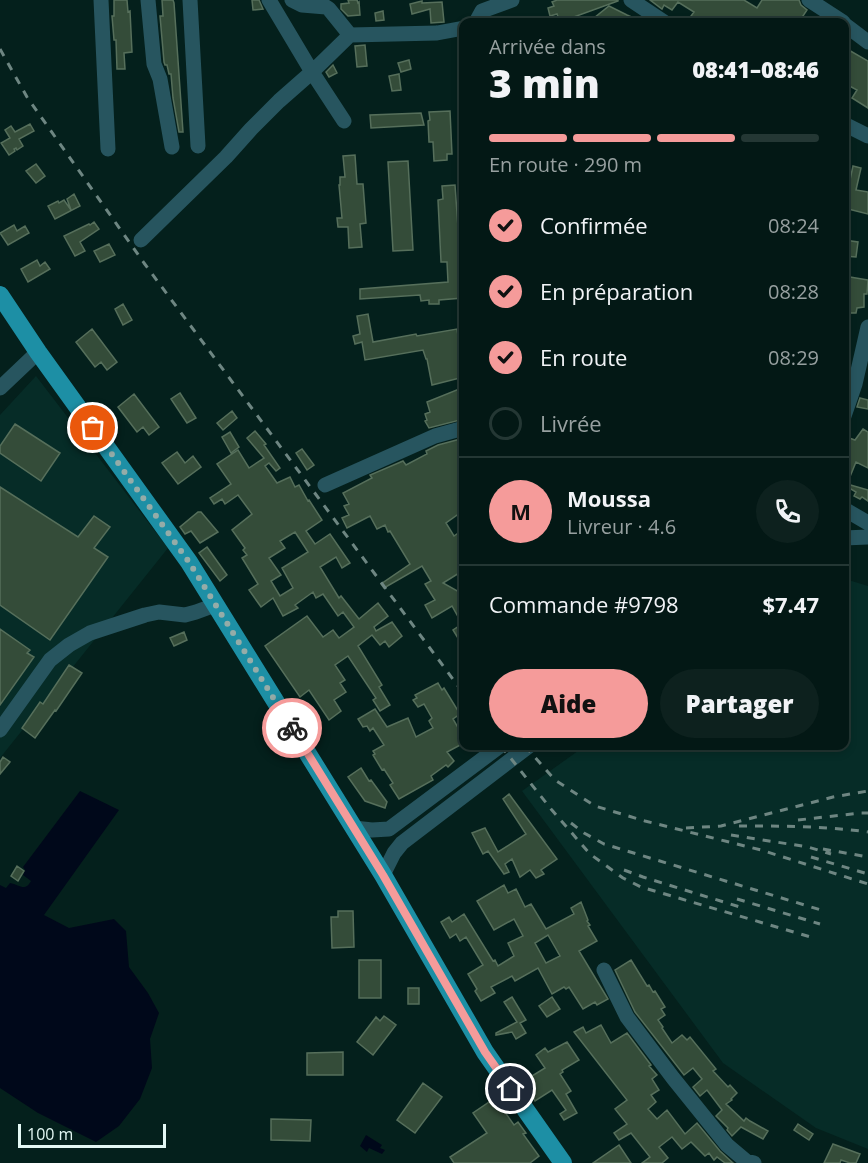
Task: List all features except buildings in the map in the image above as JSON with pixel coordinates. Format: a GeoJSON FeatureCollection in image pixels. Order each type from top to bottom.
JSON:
{"type":"FeatureCollection","features":[{"type":"Feature","properties":{"kind":"main road"},"geometry":{"type":"LineString","coordinates":[[0,295],[38,352],[189,562],[383,875],[485,1052],[563,1163]]}},
{"type":"Feature","properties":{"kind":"street"},"geometry":{"type":"LineString","coordinates":[[101,0],[108,149]]}},
{"type":"Feature","properties":{"kind":"street"},"geometry":{"type":"LineString","coordinates":[[148,0],[154,64],[160,79],[172,147]]}},
{"type":"Feature","properties":{"kind":"street"},"geometry":{"type":"LineString","coordinates":[[190,0],[198,146]]}},
{"type":"Feature","properties":{"kind":"street"},"geometry":{"type":"LineString","coordinates":[[269,0],[344,121]]}},
{"type":"Feature","properties":{"kind":"street"},"geometry":{"type":"LineString","coordinates":[[292,0],[302,5],[326,7],[350,35]]}},
{"type":"Feature","properties":{"kind":"street"},"geometry":{"type":"LineString","coordinates":[[481,14],[512,0]]}},
{"type":"Feature","properties":{"kind":"street"},"geometry":{"type":"LineString","coordinates":[[631,0],[658,18]]}},
{"type":"Feature","properties":{"kind":"street"},"geometry":{"type":"LineString","coordinates":[[809,0],[836,18]]}},
{"type":"Feature","properties":{"kind":"street"},"geometry":{"type":"LineString","coordinates":[[849,27],[868,42]]}},
{"type":"Feature","properties":{"kind":"street"},"geometry":{"type":"LineString","coordinates":[[141,240],[226,157],[250,129],[350,35],[437,33],[459,29]]}},
{"type":"Feature","properties":{"kind":"street"},"geometry":{"type":"LineString","coordinates":[[849,126],[868,136]]}},
{"type":"Feature","properties":{"kind":"street"},"geometry":{"type":"LineString","coordinates":[[849,401],[868,327]]}},
{"type":"Feature","properties":{"kind":"street"},"geometry":{"type":"LineString","coordinates":[[0,388],[38,352]]}},
{"type":"Feature","properties":{"kind":"street"},"geometry":{"type":"LineString","coordinates":[[324,484],[435,436],[459,429]]}},
{"type":"Feature","properties":{"kind":"street"},"geometry":{"type":"LineString","coordinates":[[849,512],[868,524]]}},
{"type":"Feature","properties":{"kind":"street"},"geometry":{"type":"LineString","coordinates":[[849,538],[868,537]]}},
{"type":"Feature","properties":{"kind":"street"},"geometry":{"type":"LineString","coordinates":[[0,730],[50,660],[69,645],[90,633],[145,615],[159,612],[184,615],[215,605]]}},
{"type":"Feature","properties":{"kind":"street"},"geometry":{"type":"LineString","coordinates":[[354,828],[389,829],[495,750]]}},
{"type":"Feature","properties":{"kind":"street"},"geometry":{"type":"LineString","coordinates":[[383,875],[402,843],[524,750]]}},
{"type":"Feature","properties":{"kind":"street"},"geometry":{"type":"LineString","coordinates":[[604,970],[627,1017],[727,1145],[748,1162]]}},
{"type":"Feature","properties":{"kind":"shaded area"},"geometry":{"type":"Polygon","coordinates":[[[36,376],[168,548],[0,758],[0,415],[36,376]]]}},
{"type":"Feature","properties":{"kind":"shaded area"},"geometry":{"type":"Polygon","coordinates":[[[849,580],[868,586],[868,1149],[816,1128],[723,1063],[522,791],[579,750],[849,750],[849,580]]]}},
{"type":"Feature","properties":{"kind":"water"},"geometry":{"type":"Polygon","coordinates":[[[80,791],[119,810],[44,915],[69,928],[114,919],[126,931],[129,967],[159,1013],[150,1039],[152,1068],[140,1099],[119,1126],[96,1142],[38,1113],[0,1088],[0,885],[6,888],[10,883],[22,887],[29,884],[31,881],[23,875],[25,870],[23,867],[80,791]]]}},
{"type":"Feature","properties":{"kind":"water"},"geometry":{"type":"Polygon","coordinates":[[[366,1135],[382,1145],[380,1148],[385,1150],[382,1154],[369,1148],[367,1152],[360,1146],[366,1135]]]}},
{"type":"Feature","properties":{"kind":"railway"},"geometry":{"type":"LineString","coordinates":[[0,49],[27,97],[144,263],[459,687]]}},
{"type":"Feature","properties":{"kind":"railway"},"geometry":{"type":"LineString","coordinates":[[504,750],[590,854],[623,878],[641,887],[814,938]]}},
{"type":"Feature","properties":{"kind":"railway"},"geometry":{"type":"LineString","coordinates":[[529,750],[555,780],[595,806],[761,850],[868,884]]}},
{"type":"Feature","properties":{"kind":"railway"},"geometry":{"type":"LineString","coordinates":[[686,828],[721,826],[833,797],[868,791]]}},
{"type":"Feature","properties":{"kind":"railway"},"geometry":{"type":"LineString","coordinates":[[798,820],[868,813]]}},
{"type":"Feature","properties":{"kind":"railway"},"geometry":{"type":"LineString","coordinates":[[571,823],[604,844],[821,910]]}},
{"type":"Feature","properties":{"kind":"railway"},"geometry":{"type":"LineString","coordinates":[[739,826],[820,827],[868,832]]}},
{"type":"Feature","properties":{"kind":"railway"},"geometry":{"type":"LineString","coordinates":[[731,835],[808,847],[831,854]]}},
{"type":"Feature","properties":{"kind":"railway"},"geometry":{"type":"LineString","coordinates":[[823,849],[868,857]]}},
{"type":"Feature","properties":{"kind":"railway"},"geometry":{"type":"LineString","coordinates":[[811,857],[868,874]]}},
{"type":"Feature","properties":{"kind":"railway"},"geometry":{"type":"LineString","coordinates":[[624,870],[743,908]]}},
{"type":"Feature","properties":{"kind":"railway"},"geometry":{"type":"LineString","coordinates":[[737,899],[820,924]]}},
{"type":"Feature","properties":{"kind":"way so far"},"geometry":{"type":"LineString","coordinates":[[93,428],[189,562],[292,728]]}},
{"type":"Feature","properties":{"kind":"route"},"geometry":{"type":"LineString","coordinates":[[292,728],[383,875],[485,1052],[511,1089]]}}]}
